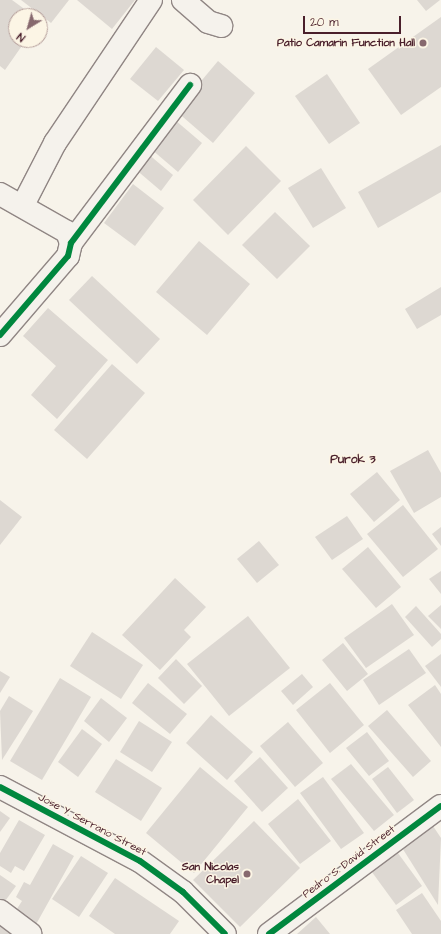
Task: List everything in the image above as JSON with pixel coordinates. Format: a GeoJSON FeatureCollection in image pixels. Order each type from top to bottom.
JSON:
{"type":"FeatureCollection","features":[{"type":"Feature","properties":{"kind":"street"},"geometry":{"type":"LineString","coordinates":[[23,205],[55,143],[151,0]]}},
{"type":"Feature","properties":{"kind":"street"},"geometry":{"type":"LineString","coordinates":[[183,0],[208,22],[222,26]]}},
{"type":"Feature","properties":{"kind":"street"},"geometry":{"type":"LineString","coordinates":[[0,335],[68,256],[71,243],[190,85]]}},
{"type":"Feature","properties":{"kind":"street"},"geometry":{"type":"LineString","coordinates":[[0,194],[23,205],[67,232],[71,243]]}},
{"type":"Feature","properties":{"kind":"street","name":"Jose Y. Serrano Street"},"geometry":{"type":"LineString","coordinates":[[0,787],[140,861],[183,892],[225,934]]}},
{"type":"Feature","properties":{"kind":"street","name":"Pedro S. David Street"},"geometry":{"type":"LineString","coordinates":[[269,934],[441,806]]}},
{"type":"Feature","properties":{"kind":"street"},"geometry":{"type":"LineString","coordinates":[[0,911],[30,934]]}},
{"type":"Feature","properties":{"kind":"building"},"geometry":{"type":"Polygon","coordinates":[[[0,0],[12,0],[23,8],[8,8],[8,48],[20,48],[5,70],[0,66],[0,0]]]}},
{"type":"Feature","properties":{"kind":"building"},"geometry":{"type":"Polygon","coordinates":[[[21,0],[69,0],[51,23],[48,21],[48,8],[31,8],[21,0]]]}},
{"type":"Feature","properties":{"kind":"building"},"geometry":{"type":"Polygon","coordinates":[[[77,0],[135,0],[112,29],[77,0]]]}},
{"type":"Feature","properties":{"kind":"building"},"geometry":{"type":"Polygon","coordinates":[[[417,0],[440,0],[426,11],[417,0]]]}},
{"type":"Feature","properties":{"kind":"building","name":"Patio Camarin Function Hall"},"geometry":{"type":"Polygon","coordinates":[[[441,17],[441,87],[401,115],[368,69],[441,17]]]}},
{"type":"Feature","properties":{"kind":"building"},"geometry":{"type":"Polygon","coordinates":[[[156,47],[184,70],[158,101],[130,79],[156,47]]]}},
{"type":"Feature","properties":{"kind":"building"},"geometry":{"type":"Polygon","coordinates":[[[218,61],[255,93],[213,143],[176,111],[218,61]]]}},
{"type":"Feature","properties":{"kind":"building"},"geometry":{"type":"Polygon","coordinates":[[[327,74],[360,123],[329,144],[295,96],[327,74]]]}},
{"type":"Feature","properties":{"kind":"building"},"geometry":{"type":"Polygon","coordinates":[[[175,120],[202,143],[178,172],[151,149],[175,120]]]}},
{"type":"Feature","properties":{"kind":"building"},"geometry":{"type":"Polygon","coordinates":[[[441,145],[441,192],[378,228],[358,192],[441,145]]]}},
{"type":"Feature","properties":{"kind":"building"},"geometry":{"type":"Polygon","coordinates":[[[246,146],[281,181],[228,235],[193,200],[246,146]]]}},
{"type":"Feature","properties":{"kind":"building"},"geometry":{"type":"Polygon","coordinates":[[[147,153],[173,175],[161,191],[134,168],[147,153]]]}},
{"type":"Feature","properties":{"kind":"building"},"geometry":{"type":"Polygon","coordinates":[[[321,168],[346,208],[313,228],[288,188],[321,168]]]}},
{"type":"Feature","properties":{"kind":"building"},"geometry":{"type":"Polygon","coordinates":[[[133,184],[164,208],[135,246],[104,223],[133,184]]]}},
{"type":"Feature","properties":{"kind":"building"},"geometry":{"type":"Polygon","coordinates":[[[275,212],[310,246],[277,279],[242,245],[275,212]]]}},
{"type":"Feature","properties":{"kind":"building"},"geometry":{"type":"Polygon","coordinates":[[[199,241],[250,284],[207,335],[156,292],[199,241]]]}},
{"type":"Feature","properties":{"kind":"building"},"geometry":{"type":"Polygon","coordinates":[[[92,276],[160,339],[137,364],[69,300],[92,276]]]}},
{"type":"Feature","properties":{"kind":"building"},"geometry":{"type":"Polygon","coordinates":[[[441,287],[441,315],[417,329],[405,309],[441,287]]]}},
{"type":"Feature","properties":{"kind":"building"},"geometry":{"type":"Polygon","coordinates":[[[48,308],[108,360],[57,419],[31,395],[56,366],[23,336],[48,308]]]}},
{"type":"Feature","properties":{"kind":"building"},"geometry":{"type":"Polygon","coordinates":[[[112,364],[145,393],[87,459],[54,430],[112,364]]]}},
{"type":"Feature","properties":{"kind":"building"},"geometry":{"type":"Polygon","coordinates":[[[428,450],[441,473],[441,497],[414,513],[390,471],[428,450]]]}},
{"type":"Feature","properties":{"kind":"building"},"geometry":{"type":"Polygon","coordinates":[[[377,472],[400,500],[374,522],[350,494],[377,472]]]}},
{"type":"Feature","properties":{"kind":"building"},"geometry":{"type":"Polygon","coordinates":[[[0,500],[22,517],[0,545],[0,500]]]}},
{"type":"Feature","properties":{"kind":"building"},"geometry":{"type":"Polygon","coordinates":[[[403,505],[438,549],[403,577],[367,534],[403,505]]]}},
{"type":"Feature","properties":{"kind":"building"},"geometry":{"type":"Polygon","coordinates":[[[347,516],[363,539],[332,560],[315,537],[347,516]]]}},
{"type":"Feature","properties":{"kind":"building"},"geometry":{"type":"Polygon","coordinates":[[[441,527],[441,546],[432,534],[441,527]]]}},
{"type":"Feature","properties":{"kind":"building"},"geometry":{"type":"Polygon","coordinates":[[[259,541],[279,565],[257,583],[237,559],[259,541]]]}},
{"type":"Feature","properties":{"kind":"building"},"geometry":{"type":"Polygon","coordinates":[[[368,547],[401,587],[376,608],[342,569],[368,547]]]}},
{"type":"Feature","properties":{"kind":"building"},"geometry":{"type":"Polygon","coordinates":[[[441,571],[441,594],[429,579],[441,571]]]}},
{"type":"Feature","properties":{"kind":"building"},"geometry":{"type":"Polygon","coordinates":[[[175,578],[206,607],[184,630],[191,637],[160,670],[122,635],[175,578]]]}},
{"type":"Feature","properties":{"kind":"building"},"geometry":{"type":"Polygon","coordinates":[[[392,604],[414,635],[366,668],[344,638],[392,604]]]}},
{"type":"Feature","properties":{"kind":"building"},"geometry":{"type":"Polygon","coordinates":[[[441,605],[441,629],[428,616],[441,605]]]}},
{"type":"Feature","properties":{"kind":"building"},"geometry":{"type":"Polygon","coordinates":[[[416,606],[441,634],[441,639],[432,647],[405,617],[416,606]]]}},
{"type":"Feature","properties":{"kind":"building"},"geometry":{"type":"Polygon","coordinates":[[[248,616],[290,668],[229,716],[187,664],[248,616]]]}},
{"type":"Feature","properties":{"kind":"building"},"geometry":{"type":"Polygon","coordinates":[[[92,632],[143,665],[121,699],[70,666],[92,632]]]}},
{"type":"Feature","properties":{"kind":"building"},"geometry":{"type":"Polygon","coordinates":[[[343,643],[368,674],[347,691],[322,660],[343,643]]]}},
{"type":"Feature","properties":{"kind":"building"},"geometry":{"type":"Polygon","coordinates":[[[409,649],[426,673],[379,705],[363,680],[409,649]]]}},
{"type":"Feature","properties":{"kind":"building"},"geometry":{"type":"Polygon","coordinates":[[[441,654],[441,687],[425,666],[441,654]]]}},
{"type":"Feature","properties":{"kind":"building"},"geometry":{"type":"Polygon","coordinates":[[[176,659],[202,686],[184,704],[158,678],[176,659]]]}},
{"type":"Feature","properties":{"kind":"building"},"geometry":{"type":"Polygon","coordinates":[[[0,671],[10,677],[0,693],[0,671]]]}},
{"type":"Feature","properties":{"kind":"building"},"geometry":{"type":"Polygon","coordinates":[[[302,674],[313,687],[293,705],[281,691],[302,674]]]}},
{"type":"Feature","properties":{"kind":"building"},"geometry":{"type":"Polygon","coordinates":[[[60,678],[91,697],[42,780],[10,761],[60,678]]]}},
{"type":"Feature","properties":{"kind":"building"},"geometry":{"type":"Polygon","coordinates":[[[148,683],[187,714],[170,734],[132,703],[148,683]]]}},
{"type":"Feature","properties":{"kind":"building"},"geometry":{"type":"Polygon","coordinates":[[[330,683],[364,725],[330,753],[296,710],[330,683]]]}},
{"type":"Feature","properties":{"kind":"building"},"geometry":{"type":"Polygon","coordinates":[[[435,685],[441,694],[441,747],[408,705],[435,685]]]}},
{"type":"Feature","properties":{"kind":"building"},"geometry":{"type":"Polygon","coordinates":[[[9,696],[33,711],[2,760],[0,711],[9,696]]]}},
{"type":"Feature","properties":{"kind":"building"},"geometry":{"type":"Polygon","coordinates":[[[101,698],[127,718],[109,742],[84,721],[101,698]]]}},
{"type":"Feature","properties":{"kind":"building"},"geometry":{"type":"Polygon","coordinates":[[[387,710],[431,761],[413,777],[368,726],[387,710]]]}},
{"type":"Feature","properties":{"kind":"building"},"geometry":{"type":"Polygon","coordinates":[[[211,715],[253,752],[227,780],[186,743],[211,715]]]}},
{"type":"Feature","properties":{"kind":"building"},"geometry":{"type":"Polygon","coordinates":[[[139,721],[172,742],[152,772],[120,752],[139,721]]]}},
{"type":"Feature","properties":{"kind":"building"},"geometry":{"type":"Polygon","coordinates":[[[288,722],[323,763],[295,787],[260,746],[288,722]]]}},
{"type":"Feature","properties":{"kind":"building"},"geometry":{"type":"Polygon","coordinates":[[[82,729],[102,744],[78,777],[58,762],[82,729]]]}},
{"type":"Feature","properties":{"kind":"building"},"geometry":{"type":"Polygon","coordinates":[[[367,732],[389,761],[369,776],[346,748],[367,732]]]}},
{"type":"Feature","properties":{"kind":"building"},"geometry":{"type":"Polygon","coordinates":[[[260,757],[288,788],[262,812],[234,781],[260,757]]]}},
{"type":"Feature","properties":{"kind":"building"},"geometry":{"type":"Polygon","coordinates":[[[116,759],[162,788],[141,821],[95,792],[116,759]]]}},
{"type":"Feature","properties":{"kind":"building"},"geometry":{"type":"Polygon","coordinates":[[[351,764],[394,815],[374,831],[331,779],[351,764]]]}},
{"type":"Feature","properties":{"kind":"building"},"geometry":{"type":"Polygon","coordinates":[[[200,767],[248,807],[194,873],[146,833],[200,767]]]}},
{"type":"Feature","properties":{"kind":"building"},"geometry":{"type":"Polygon","coordinates":[[[388,767],[414,800],[397,813],[372,779],[388,767]]]}},
{"type":"Feature","properties":{"kind":"building"},"geometry":{"type":"Polygon","coordinates":[[[323,777],[364,833],[341,849],[300,793],[323,777]]]}},
{"type":"Feature","properties":{"kind":"building"},"geometry":{"type":"Polygon","coordinates":[[[298,799],[331,841],[300,864],[268,824],[298,799]]]}},
{"type":"Feature","properties":{"kind":"building"},"geometry":{"type":"Polygon","coordinates":[[[0,811],[10,818],[0,832],[0,811]]]}},
{"type":"Feature","properties":{"kind":"building"},"geometry":{"type":"Polygon","coordinates":[[[19,820],[45,835],[24,871],[15,866],[11,873],[0,866],[0,853],[19,820]]]}},
{"type":"Feature","properties":{"kind":"building","name":"San Nicolas Chapel"},"geometry":{"type":"Polygon","coordinates":[[[254,821],[300,868],[240,927],[193,880],[254,821]]]}},
{"type":"Feature","properties":{"kind":"building"},"geometry":{"type":"Polygon","coordinates":[[[433,826],[441,838],[438,905],[401,846],[433,826]]]}},
{"type":"Feature","properties":{"kind":"building"},"geometry":{"type":"Polygon","coordinates":[[[53,844],[74,856],[34,928],[13,915],[22,901],[16,897],[24,882],[30,885],[53,844]]]}},
{"type":"Feature","properties":{"kind":"building"},"geometry":{"type":"Polygon","coordinates":[[[395,849],[422,886],[396,905],[369,868],[395,849]]]}},
{"type":"Feature","properties":{"kind":"building"},"geometry":{"type":"Polygon","coordinates":[[[81,856],[108,873],[79,917],[52,899],[81,856]]]}},
{"type":"Feature","properties":{"kind":"building"},"geometry":{"type":"Polygon","coordinates":[[[0,875],[16,886],[0,908],[0,875]]]}},
{"type":"Feature","properties":{"kind":"building"},"geometry":{"type":"Polygon","coordinates":[[[115,878],[179,921],[170,934],[115,934],[89,916],[115,878]]]}},
{"type":"Feature","properties":{"kind":"building"},"geometry":{"type":"Polygon","coordinates":[[[422,893],[441,921],[441,934],[412,934],[396,910],[422,893]]]}},
{"type":"Feature","properties":{"kind":"building"},"geometry":{"type":"Polygon","coordinates":[[[316,917],[330,934],[297,934],[316,917]]]}},
{"type":"Feature","properties":{"kind":"building"},"geometry":{"type":"Polygon","coordinates":[[[0,925],[12,934],[0,934],[0,925]]]}},
{"type":"Feature","properties":{"kind":"cycle path"},"geometry":{"type":"LineString","coordinates":[[0,335],[68,256],[71,243],[190,85]]}},
{"type":"Feature","properties":{"kind":"cycle path"},"geometry":{"type":"LineString","coordinates":[[0,787],[140,861],[183,892],[225,934]]}},
{"type":"Feature","properties":{"kind":"cycle path"},"geometry":{"type":"LineString","coordinates":[[269,934],[441,806]]}},
{"type":"Feature","properties":{"kind":"place","name":"Patio Camarin Function Hall"},"geometry":{"type":"Point","coordinates":[423,43]}},
{"type":"Feature","properties":{"kind":"place","name":"San Nicolas Chapel"},"geometry":{"type":"Point","coordinates":[247,874]}},
{"type":"Feature","properties":{"kind":"district","name":"Purok 3"},"geometry":{"type":"Point","coordinates":[353,460]}}]}
